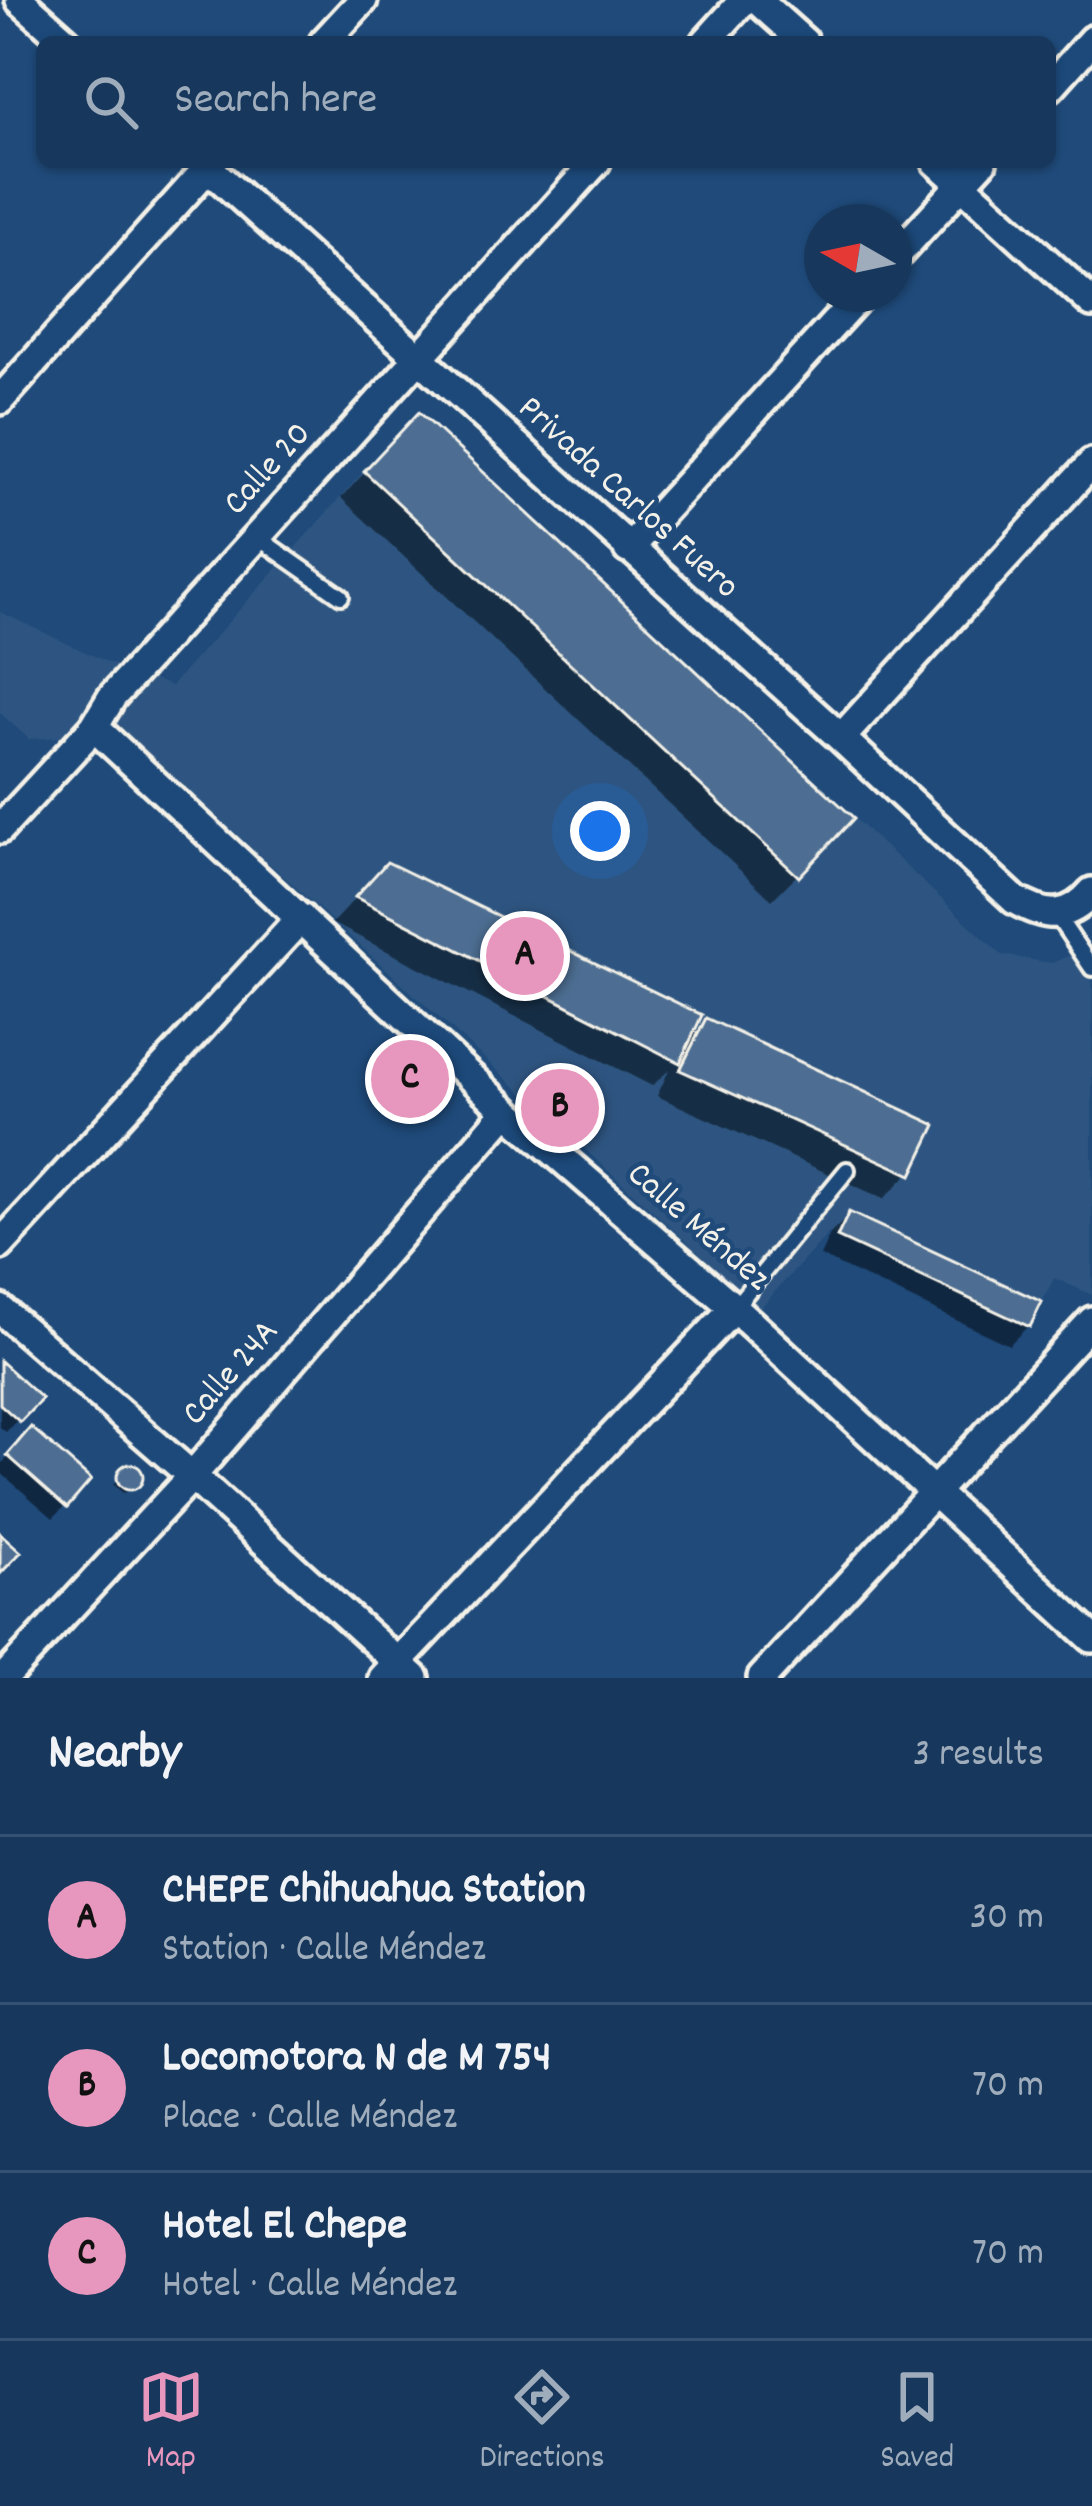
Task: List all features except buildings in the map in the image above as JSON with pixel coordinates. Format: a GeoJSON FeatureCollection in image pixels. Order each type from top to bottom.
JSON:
{"type":"FeatureCollection","features":[{"type":"Feature","properties":{"kind":"street"},"geometry":{"type":"LineString","coordinates":[[20,0],[61,36]]}},
{"type":"Feature","properties":{"kind":"street"},"geometry":{"type":"LineString","coordinates":[[330,36],[363,0]]}},
{"type":"Feature","properties":{"kind":"street"},"geometry":{"type":"LineString","coordinates":[[711,36],[744,0]]}},
{"type":"Feature","properties":{"kind":"street"},"geometry":{"type":"LineString","coordinates":[[757,0],[797,36]]}},
{"type":"Feature","properties":{"kind":"street"},"geometry":{"type":"LineString","coordinates":[[1056,80],[1092,40]]}},
{"type":"Feature","properties":{"kind":"street"},"geometry":{"type":"LineString","coordinates":[[0,400],[204,168]]}},
{"type":"Feature","properties":{"kind":"street","name":"Privada Carlos Fuero"},"geometry":{"type":"LineString","coordinates":[[212,168],[1003,890],[1024,905],[1055,913]]}},
{"type":"Feature","properties":{"kind":"street","name":"Calle 20"},"geometry":{"type":"LineString","coordinates":[[0,829],[94,727],[112,697],[591,168]]}},
{"type":"Feature","properties":{"kind":"street"},"geometry":{"type":"LineString","coordinates":[[944,168],[1092,302]]}},
{"type":"Feature","properties":{"kind":"street"},"geometry":{"type":"LineString","coordinates":[[912,238],[977,168]]}},
{"type":"Feature","properties":{"kind":"street"},"geometry":{"type":"LineString","coordinates":[[628,549],[845,312]]}},
{"type":"Feature","properties":{"kind":"street"},"geometry":{"type":"LineString","coordinates":[[841,738],[1092,463]]}},
{"type":"Feature","properties":{"kind":"street","name":"Calle Méndez"},"geometry":{"type":"LineString","coordinates":[[94,727],[507,1111],[734,1308],[1092,1638]]}},
{"type":"Feature","properties":{"kind":"street"},"geometry":{"type":"LineString","coordinates":[[1055,913],[1077,909],[1092,892]]}},
{"type":"Feature","properties":{"kind":"street"},"geometry":{"type":"LineString","coordinates":[[0,1245],[301,918]]}},
{"type":"Feature","properties":{"kind":"street","name":"Calle 24A"},"geometry":{"type":"LineString","coordinates":[[4,1678],[192,1476],[507,1111]]}},
{"type":"Feature","properties":{"kind":"street"},"geometry":{"type":"LineString","coordinates":[[0,1309],[192,1476],[398,1673],[734,1308]]}},
{"type":"Feature","properties":{"kind":"street"},"geometry":{"type":"LineString","coordinates":[[762,1678],[937,1494],[1092,1321]]}},
{"type":"Feature","properties":{"kind":"lane"},"geometry":{"type":"LineString","coordinates":[[257,537],[341,596]]}},
{"type":"Feature","properties":{"kind":"lane"},"geometry":{"type":"LineString","coordinates":[[1055,913],[1092,968]]}},
{"type":"Feature","properties":{"kind":"lane"},"geometry":{"type":"LineString","coordinates":[[734,1308],[847,1170]]}},
{"type":"Feature","properties":{"kind":"shaded area"},"geometry":{"type":"Polygon","coordinates":[[[364,471],[799,876],[854,818],[1002,955],[1052,963],[1092,945],[1092,1295],[1054,1278],[1030,1327],[829,1233],[760,1308],[125,733],[29,739],[0,713],[0,612],[171,686],[364,471]]]}},
{"type":"Feature","properties":{"kind":"place","name":"CHEPE Chihuahua Station"},"geometry":{"type":"Point","coordinates":[525,956]}},
{"type":"Feature","properties":{"kind":"place","name":"Hotel El Chepe"},"geometry":{"type":"Point","coordinates":[410,1079]}},
{"type":"Feature","properties":{"kind":"place","name":"Locomotora N de M 754"},"geometry":{"type":"Point","coordinates":[560,1108]}}]}
